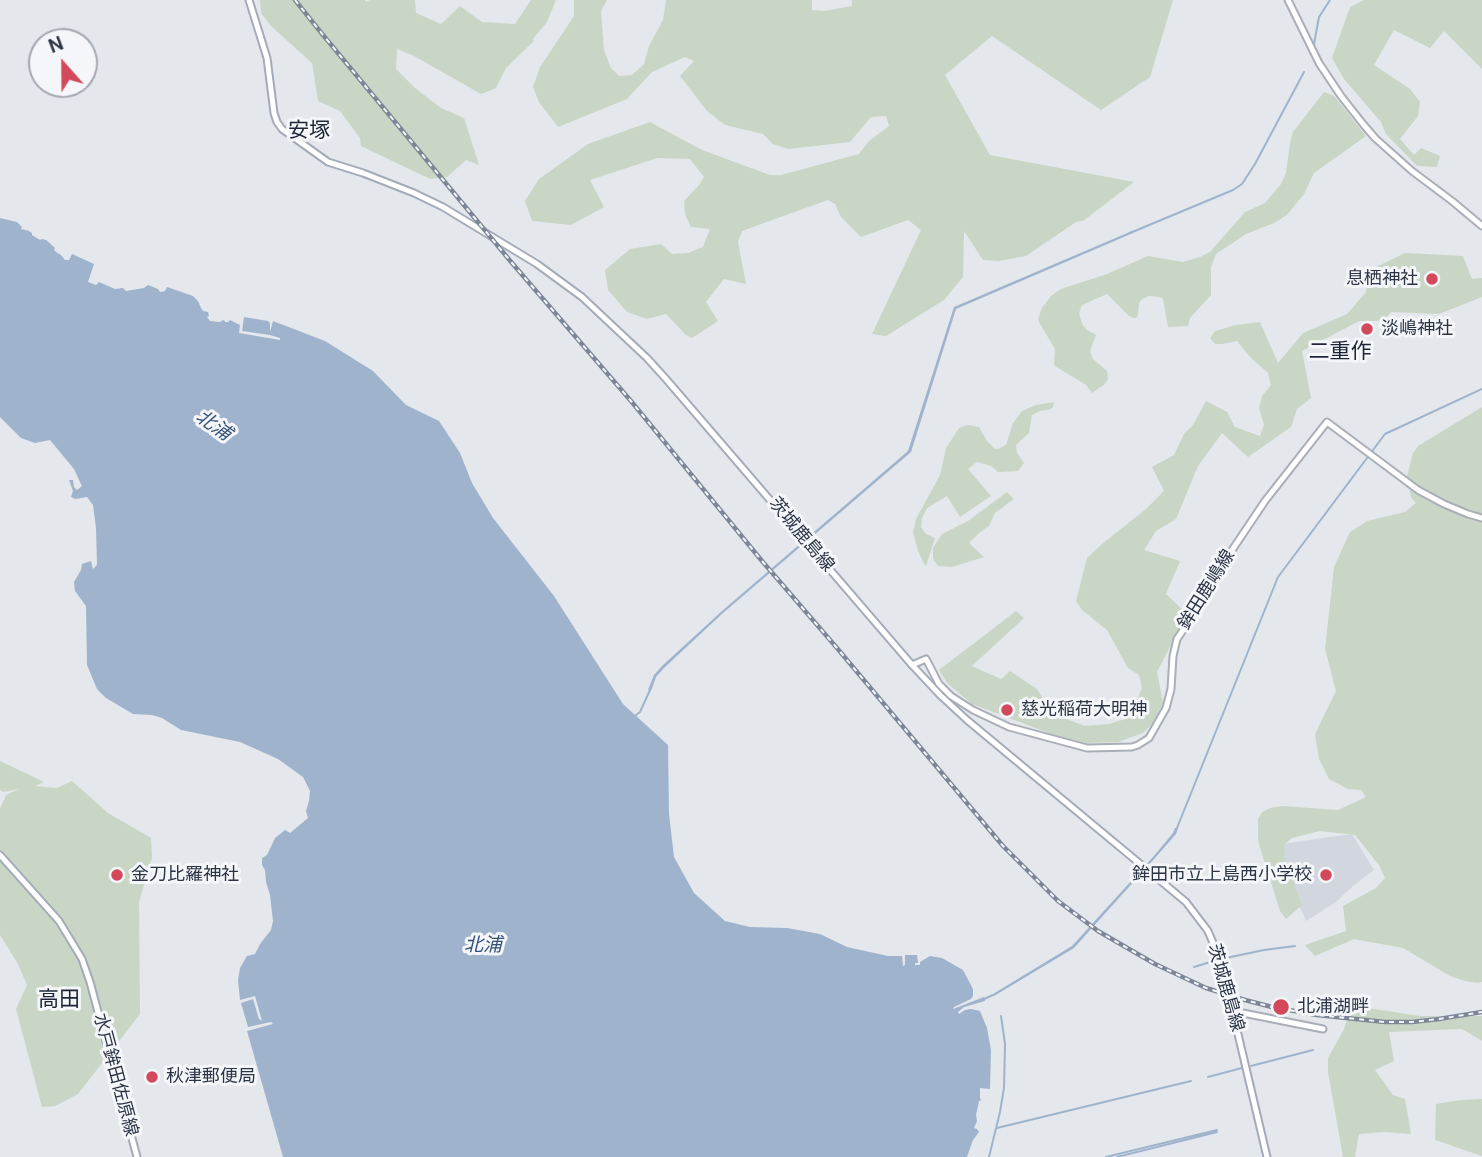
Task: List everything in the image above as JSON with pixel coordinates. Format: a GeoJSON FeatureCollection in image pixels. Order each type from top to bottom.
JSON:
{"type":"FeatureCollection","features":[{"type":"Feature","properties":{"kind":"main road","name":"茨城鹿島線"},"geometry":{"type":"LineString","coordinates":[[249,0],[267,58],[272,104],[279,126],[328,162],[363,173],[443,207],[523,254],[589,303],[647,358],[912,665],[967,720],[1186,902],[1208,931],[1221,962],[1267,1157]]}},
{"type":"Feature","properties":{"kind":"main road"},"geometry":{"type":"LineString","coordinates":[[1289,0],[1319,64],[1340,96],[1369,131],[1412,171],[1482,226]]}},
{"type":"Feature","properties":{"kind":"main road","name":"鉾田鹿嶋線"},"geometry":{"type":"LineString","coordinates":[[912,665],[926,659],[935,677],[957,700],[1018,730],[1081,747],[1132,747],[1153,733],[1168,701],[1177,639],[1224,563],[1279,483],[1327,422],[1432,498],[1482,518]]}},
{"type":"Feature","properties":{"kind":"main road"},"geometry":{"type":"LineString","coordinates":[[967,720],[973,710]]}},
{"type":"Feature","properties":{"kind":"main road","name":"水戸鉾田佐原線"},"geometry":{"type":"LineString","coordinates":[[0,855],[60,921],[82,959],[137,1157]]}},
{"type":"Feature","properties":{"kind":"main road"},"geometry":{"type":"LineString","coordinates":[[1233,1011],[1322,1029]]}},
{"type":"Feature","properties":{"kind":"shaded area","name":"鉾田市立上島西小学校"},"geometry":{"type":"Polygon","coordinates":[[[1352,834],[1374,870],[1336,902],[1306,921],[1274,845],[1352,834]]]}},
{"type":"Feature","properties":{"kind":"green space"},"geometry":{"type":"Polygon","coordinates":[[[260,0],[415,0],[416,13],[441,24],[460,6],[482,22],[515,24],[531,0],[556,0],[547,22],[534,41],[506,68],[496,88],[481,94],[397,49],[396,69],[441,108],[464,118],[479,165],[466,160],[447,177],[430,179],[361,146],[360,138],[340,111],[318,101],[312,63],[271,26],[261,13],[260,0]]]}},
{"type":"Feature","properties":{"kind":"green space"},"geometry":{"type":"Polygon","coordinates":[[[574,0],[607,0],[601,11],[604,50],[611,68],[619,76],[632,75],[644,64],[649,46],[663,20],[666,0],[812,0],[812,10],[824,11],[852,6],[852,0],[1173,0],[1150,77],[1101,110],[992,36],[945,75],[990,155],[1134,182],[1083,221],[1076,222],[1026,256],[999,261],[983,260],[964,231],[963,277],[944,300],[886,336],[872,334],[921,230],[908,220],[861,237],[841,217],[835,204],[828,200],[742,231],[738,242],[746,284],[724,279],[706,302],[718,321],[692,338],[666,314],[647,319],[627,312],[608,290],[605,270],[630,249],[661,244],[672,254],[688,253],[703,247],[710,229],[691,227],[685,214],[684,201],[704,177],[690,159],[657,158],[590,180],[604,207],[571,225],[532,221],[525,201],[539,179],[588,144],[650,122],[702,150],[770,175],[781,175],[859,154],[869,141],[889,126],[886,116],[871,117],[850,142],[788,149],[773,144],[763,134],[725,125],[707,111],[680,76],[694,61],[685,57],[652,72],[627,99],[558,127],[539,102],[533,87],[540,67],[574,16],[574,0]]]}},
{"type":"Feature","properties":{"kind":"green space"},"geometry":{"type":"Polygon","coordinates":[[[1364,0],[1482,0],[1482,69],[1444,31],[1430,48],[1394,30],[1374,65],[1410,89],[1420,102],[1418,116],[1400,139],[1414,155],[1421,148],[1440,156],[1437,167],[1417,166],[1386,134],[1381,122],[1344,79],[1332,58],[1350,7],[1364,0]]]}},
{"type":"Feature","properties":{"kind":"green space"},"geometry":{"type":"Polygon","coordinates":[[[1324,92],[1334,96],[1366,136],[1314,173],[1304,194],[1287,215],[1246,234],[1216,254],[1211,267],[1211,295],[1190,318],[1188,326],[1168,327],[1163,299],[1160,297],[1149,296],[1142,299],[1138,315],[1133,318],[1107,294],[1082,305],[1079,313],[1082,324],[1096,335],[1090,351],[1093,359],[1107,371],[1108,379],[1105,384],[1092,393],[1086,385],[1055,366],[1055,349],[1038,319],[1051,296],[1061,289],[1107,274],[1148,256],[1183,262],[1210,252],[1245,212],[1265,203],[1281,184],[1286,173],[1293,132],[1324,92]]]}},
{"type":"Feature","properties":{"kind":"green space"},"geometry":{"type":"Polygon","coordinates":[[[1405,253],[1463,256],[1472,279],[1482,278],[1482,297],[1439,314],[1391,312],[1383,321],[1359,321],[1302,351],[1311,398],[1297,409],[1291,427],[1248,457],[1222,433],[1198,466],[1176,519],[1156,531],[1144,550],[1180,561],[1166,594],[1187,614],[1157,672],[1163,703],[1152,724],[1143,733],[1118,742],[1086,743],[1054,735],[972,704],[947,683],[939,670],[1016,611],[1024,618],[972,666],[1001,679],[1010,671],[1037,689],[1053,714],[1085,726],[1109,724],[1131,714],[1142,688],[1139,675],[1128,668],[1107,630],[1082,610],[1076,601],[1087,558],[1164,491],[1152,467],[1174,455],[1184,434],[1193,425],[1206,401],[1227,412],[1235,427],[1260,436],[1264,425],[1259,408],[1262,396],[1271,385],[1268,373],[1237,341],[1215,344],[1210,338],[1215,331],[1260,322],[1278,363],[1303,333],[1347,314],[1366,292],[1370,270],[1405,253]]]}},
{"type":"Feature","properties":{"kind":"green space"},"geometry":{"type":"Polygon","coordinates":[[[1054,402],[1051,409],[1032,415],[1029,433],[1016,445],[1017,453],[1024,463],[1018,471],[998,472],[991,466],[977,462],[968,469],[991,496],[960,517],[947,496],[927,508],[921,527],[926,534],[935,538],[926,566],[918,551],[913,532],[916,519],[940,475],[946,448],[959,428],[968,425],[979,427],[987,441],[998,449],[1006,445],[1013,423],[1022,411],[1054,402]]]}},
{"type":"Feature","properties":{"kind":"green space"},"geometry":{"type":"Polygon","coordinates":[[[1482,407],[1482,982],[1478,983],[1450,976],[1403,948],[1354,939],[1315,956],[1305,945],[1346,931],[1343,906],[1376,888],[1385,878],[1379,865],[1355,835],[1320,831],[1292,838],[1285,844],[1284,857],[1302,905],[1286,919],[1280,911],[1258,841],[1258,819],[1262,812],[1270,808],[1282,806],[1338,810],[1366,797],[1361,790],[1348,789],[1329,779],[1319,759],[1315,734],[1336,691],[1325,649],[1334,567],[1350,532],[1367,521],[1405,512],[1416,503],[1411,497],[1407,476],[1413,453],[1418,446],[1482,407]]]}},
{"type":"Feature","properties":{"kind":"green space"},"geometry":{"type":"Polygon","coordinates":[[[1007,492],[1014,499],[995,513],[989,526],[969,543],[984,557],[952,567],[938,566],[933,559],[933,548],[942,534],[968,521],[1007,492]]]}},
{"type":"Feature","properties":{"kind":"green space"},"geometry":{"type":"Polygon","coordinates":[[[0,761],[44,782],[35,786],[57,788],[72,781],[108,813],[151,838],[152,858],[139,902],[140,1014],[78,1094],[55,1106],[42,1107],[16,1009],[27,985],[0,935],[0,809],[6,795],[19,789],[3,792],[0,790],[0,761]]]}},
{"type":"Feature","properties":{"kind":"green space"},"geometry":{"type":"Polygon","coordinates":[[[1368,1008],[1420,1016],[1482,1016],[1482,1041],[1462,1029],[1389,1032],[1394,1061],[1375,1070],[1393,1095],[1405,1099],[1411,1134],[1359,1134],[1355,1157],[1343,1157],[1328,1058],[1347,1020],[1355,1011],[1368,1008]]]}},
{"type":"Feature","properties":{"kind":"green space"},"geometry":{"type":"Polygon","coordinates":[[[1482,1099],[1482,1156],[1435,1140],[1436,1104],[1482,1099]]]}},
{"type":"Feature","properties":{"kind":"water","name":"北浦"},"geometry":{"type":"Polygon","coordinates":[[[0,218],[17,222],[21,229],[27,230],[40,240],[46,240],[65,260],[69,260],[72,254],[94,264],[88,282],[96,285],[99,282],[126,291],[148,285],[160,292],[167,287],[193,296],[203,311],[208,312],[210,321],[230,320],[240,325],[239,333],[280,340],[270,335],[242,331],[244,317],[268,321],[270,332],[273,321],[325,341],[373,371],[406,405],[439,421],[460,453],[472,483],[493,518],[554,596],[623,704],[668,745],[669,814],[674,857],[694,893],[725,921],[750,927],[787,928],[820,934],[847,947],[888,956],[902,956],[903,966],[905,955],[917,955],[918,963],[915,965],[920,965],[920,962],[930,956],[942,958],[963,970],[973,989],[971,999],[953,1009],[984,997],[985,1001],[964,1007],[958,1012],[959,1014],[971,1009],[980,1011],[987,1028],[991,1050],[990,1089],[980,1088],[982,1100],[979,1101],[974,1128],[979,1132],[967,1157],[283,1157],[247,1031],[273,1024],[271,1022],[248,1027],[241,1003],[253,999],[262,1021],[255,996],[240,1000],[238,980],[240,968],[247,956],[255,954],[271,930],[273,921],[262,858],[267,855],[275,838],[285,830],[290,833],[308,818],[306,811],[310,791],[303,777],[278,759],[240,742],[181,730],[152,715],[133,714],[106,698],[97,689],[87,665],[86,606],[75,591],[74,582],[82,564],[91,561],[93,569],[97,565],[93,505],[87,497],[71,497],[73,491],[69,480],[73,480],[77,490],[82,486],[74,469],[50,440],[35,443],[21,438],[0,417],[0,218]]]}},
{"type":"Feature","properties":{"kind":"water"},"geometry":{"type":"Polygon","coordinates":[[[1132,231],[1133,233],[956,309],[911,452],[723,613],[664,668],[656,677],[651,691],[648,690],[654,675],[662,666],[908,451],[954,307],[1132,231]]]}},
{"type":"Feature","properties":{"kind":"water"},"geometry":{"type":"Polygon","coordinates":[[[1175,828],[1178,828],[1176,834],[1074,948],[994,996],[993,994],[1072,946],[1153,857],[1175,828]]]}},
{"type":"Feature","properties":{"kind":"waterway"},"geometry":{"type":"LineString","coordinates":[[1314,44],[1319,17],[1330,0]]}},
{"type":"Feature","properties":{"kind":"waterway"},"geometry":{"type":"LineString","coordinates":[[1130,233],[1242,184],[1304,72]]}},
{"type":"Feature","properties":{"kind":"waterway"},"geometry":{"type":"LineString","coordinates":[[1177,828],[1278,577],[1385,434],[1482,389]]}},
{"type":"Feature","properties":{"kind":"waterway"},"geometry":{"type":"LineString","coordinates":[[636,715],[650,690]]}},
{"type":"Feature","properties":{"kind":"waterway"},"geometry":{"type":"LineString","coordinates":[[1226,958],[1295,946]]}},
{"type":"Feature","properties":{"kind":"waterway"},"geometry":{"type":"LineString","coordinates":[[1194,967],[1217,960]]}},
{"type":"Feature","properties":{"kind":"waterway"},"geometry":{"type":"LineString","coordinates":[[982,1000],[993,995]]}},
{"type":"Feature","properties":{"kind":"waterway"},"geometry":{"type":"LineString","coordinates":[[1240,1015],[1319,1031]]}},
{"type":"Feature","properties":{"kind":"waterway"},"geometry":{"type":"LineString","coordinates":[[989,1157],[1004,1088],[1005,1044],[1001,1016]]}},
{"type":"Feature","properties":{"kind":"waterway"},"geometry":{"type":"LineString","coordinates":[[1251,1066],[1313,1050]]}},
{"type":"Feature","properties":{"kind":"waterway"},"geometry":{"type":"LineString","coordinates":[[1208,1077],[1242,1068]]}},
{"type":"Feature","properties":{"kind":"waterway"},"geometry":{"type":"LineString","coordinates":[[997,1128],[1191,1081]]}},
{"type":"Feature","properties":{"kind":"waterway"},"geometry":{"type":"LineString","coordinates":[[1106,1157],[1217,1130]]}},
{"type":"Feature","properties":{"kind":"waterway"},"geometry":{"type":"LineString","coordinates":[[1117,1157],[1217,1132]]}},
{"type":"Feature","properties":{"kind":"railway"},"geometry":{"type":"LineString","coordinates":[[295,0],[512,263],[631,401],[762,561],[1003,846],[1058,901],[1098,931],[1155,964],[1206,988],[1245,1000],[1317,1015],[1385,1022],[1412,1022],[1482,1012]]}},
{"type":"Feature","properties":{"kind":"place","name":"息栖神社"},"geometry":{"type":"Point","coordinates":[1432,279]}},
{"type":"Feature","properties":{"kind":"place","name":"淡嶋神社"},"geometry":{"type":"Point","coordinates":[1367,329]}},
{"type":"Feature","properties":{"kind":"place","name":"慈光稲荷大明神"},"geometry":{"type":"Point","coordinates":[1007,710]}},
{"type":"Feature","properties":{"kind":"place","name":"金刀比羅神社"},"geometry":{"type":"Point","coordinates":[117,875]}},
{"type":"Feature","properties":{"kind":"place","name":"鉾田市立上島西小学校"},"geometry":{"type":"Point","coordinates":[1326,875]}},
{"type":"Feature","properties":{"kind":"place","name":"北浦湖畔"},"geometry":{"type":"Point","coordinates":[1281,1007]}},
{"type":"Feature","properties":{"kind":"place","name":"秋津郵便局"},"geometry":{"type":"Point","coordinates":[152,1077]}},
{"type":"Feature","properties":{"kind":"district","name":"安塚"},"geometry":{"type":"Point","coordinates":[309,131]}},
{"type":"Feature","properties":{"kind":"district","name":"二重作"},"geometry":{"type":"Point","coordinates":[1340,352]}},
{"type":"Feature","properties":{"kind":"district","name":"高田"},"geometry":{"type":"Point","coordinates":[59,1000]}}]}
